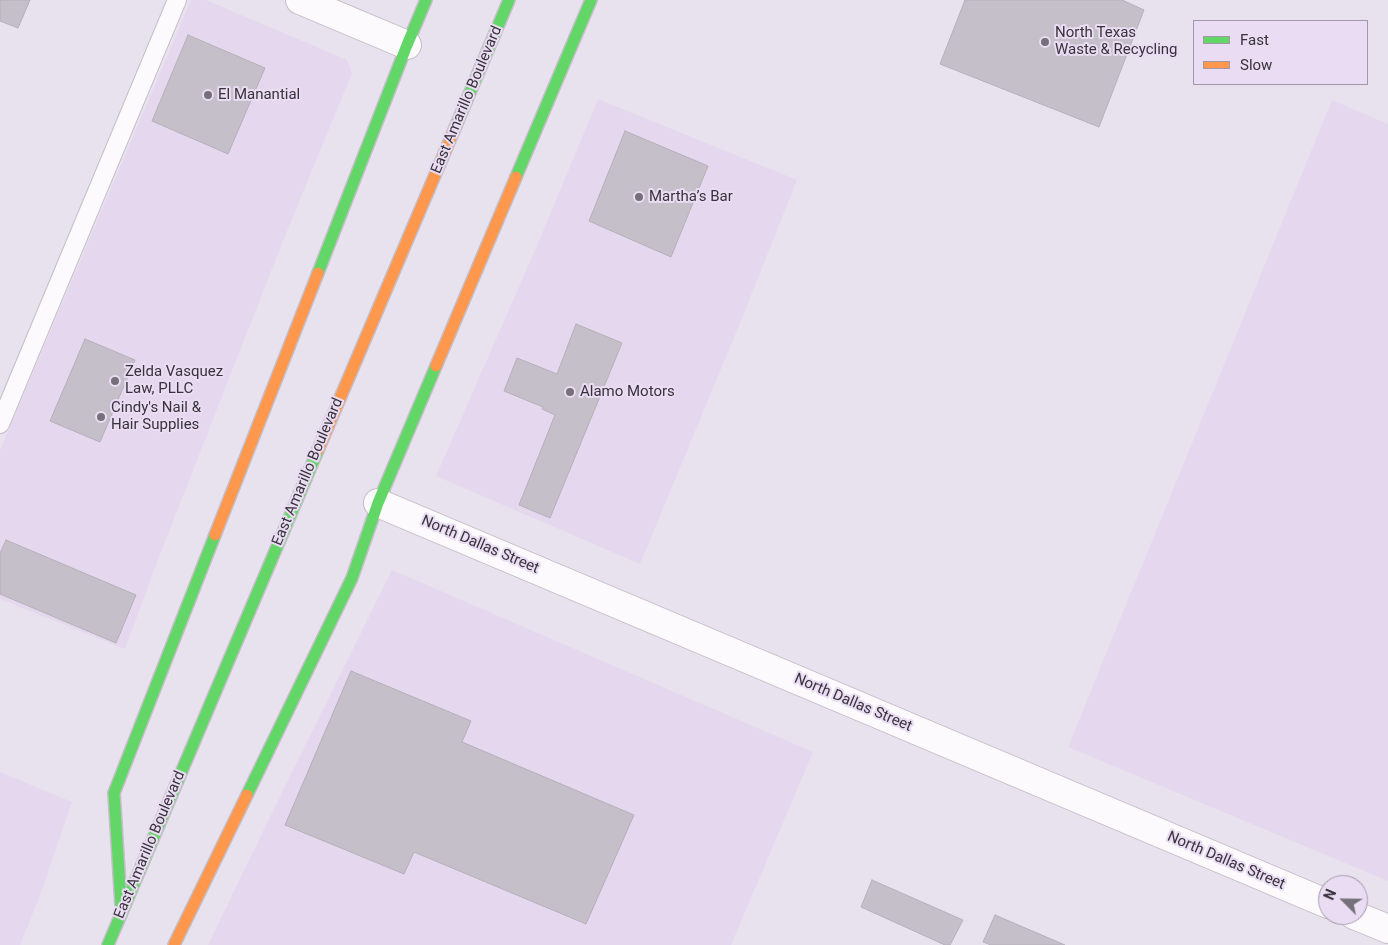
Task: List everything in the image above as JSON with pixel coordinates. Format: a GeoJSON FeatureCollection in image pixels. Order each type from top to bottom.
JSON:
{"type":"FeatureCollection","features":[{"type":"Feature","properties":{"kind":"highway"},"geometry":{"type":"LineString","coordinates":[[121,912],[114,793],[426,0]]}},
{"type":"Feature","properties":{"kind":"highway","name":"East Amarillo Boulevard"},"geometry":{"type":"LineString","coordinates":[[108,945],[509,0]]}},
{"type":"Feature","properties":{"kind":"highway"},"geometry":{"type":"LineString","coordinates":[[174,945],[352,578],[378,503],[591,0]]}},
{"type":"Feature","properties":{"kind":"street"},"geometry":{"type":"LineString","coordinates":[[300,0],[407,45]]}},
{"type":"Feature","properties":{"kind":"street","name":"North Dallas Street"},"geometry":{"type":"LineString","coordinates":[[378,503],[1318,900]]}},
{"type":"Feature","properties":{"kind":"street"},"geometry":{"type":"LineString","coordinates":[[1368,921],[1388,929]]}},
{"type":"Feature","properties":{"kind":"lane"},"geometry":{"type":"LineString","coordinates":[[0,424],[177,0]]}},
{"type":"Feature","properties":{"kind":"shaded area"},"geometry":{"type":"Polygon","coordinates":[[[191,0],[206,0],[347,60],[352,73],[283,241],[157,562],[125,649],[0,599],[0,450],[191,0]]]}},
{"type":"Feature","properties":{"kind":"shaded area"},"geometry":{"type":"Polygon","coordinates":[[[598,99],[797,180],[640,564],[436,476],[539,241],[598,99]]]}},
{"type":"Feature","properties":{"kind":"shaded area"},"geometry":{"type":"Polygon","coordinates":[[[1332,100],[1388,124],[1388,881],[1068,747],[1332,100]]]}},
{"type":"Feature","properties":{"kind":"shaded area"},"geometry":{"type":"Polygon","coordinates":[[[392,570],[813,752],[731,945],[208,945],[392,570]]]}},
{"type":"Feature","properties":{"kind":"shaded area"},"geometry":{"type":"Polygon","coordinates":[[[0,772],[72,802],[39,898],[20,945],[0,945],[0,772]]]}},
{"type":"Feature","properties":{"kind":"building"},"geometry":{"type":"Polygon","coordinates":[[[0,0],[30,0],[18,28],[0,21],[0,0]]]}},
{"type":"Feature","properties":{"kind":"building"},"geometry":{"type":"Polygon","coordinates":[[[965,0],[1122,0],[1144,10],[1099,127],[940,64],[965,0]]]}},
{"type":"Feature","properties":{"kind":"building","name":"El Manantial"},"geometry":{"type":"Polygon","coordinates":[[[188,35],[265,68],[228,154],[152,121],[188,35]]]}},
{"type":"Feature","properties":{"kind":"building"},"geometry":{"type":"Polygon","coordinates":[[[625,131],[708,166],[671,257],[589,221],[625,131]]]}},
{"type":"Feature","properties":{"kind":"building"},"geometry":{"type":"Polygon","coordinates":[[[576,324],[622,343],[550,518],[519,505],[555,415],[542,409],[543,407],[504,391],[517,358],[557,374],[576,324]]]}},
{"type":"Feature","properties":{"kind":"building"},"geometry":{"type":"Polygon","coordinates":[[[85,339],[135,360],[100,442],[50,421],[85,339]]]}},
{"type":"Feature","properties":{"kind":"building"},"geometry":{"type":"Polygon","coordinates":[[[6,540],[136,595],[116,643],[0,594],[0,553],[6,540]]]}},
{"type":"Feature","properties":{"kind":"building"},"geometry":{"type":"Polygon","coordinates":[[[351,671],[471,721],[462,742],[634,815],[586,924],[414,852],[404,874],[285,825],[351,671]]]}},
{"type":"Feature","properties":{"kind":"building"},"geometry":{"type":"Polygon","coordinates":[[[872,880],[963,920],[950,945],[945,945],[861,907],[872,880]]]}},
{"type":"Feature","properties":{"kind":"building"},"geometry":{"type":"Polygon","coordinates":[[[995,915],[1065,945],[991,945],[983,942],[995,915]]]}},
{"type":"Feature","properties":{"kind":"traffic: fast"},"geometry":{"type":"LineString","coordinates":[[318,273],[426,0]]}},
{"type":"Feature","properties":{"kind":"traffic: fast"},"geometry":{"type":"LineString","coordinates":[[455,128],[509,0]]}},
{"type":"Feature","properties":{"kind":"traffic: fast"},"geometry":{"type":"LineString","coordinates":[[516,177],[591,0]]}},
{"type":"Feature","properties":{"kind":"traffic: fast"},"geometry":{"type":"LineString","coordinates":[[247,795],[352,578],[378,503],[436,366]]}},
{"type":"Feature","properties":{"kind":"traffic: fast"},"geometry":{"type":"LineString","coordinates":[[108,945],[318,450]]}},
{"type":"Feature","properties":{"kind":"traffic: fast"},"geometry":{"type":"LineString","coordinates":[[121,905],[114,793],[215,535]]}},
{"type":"Feature","properties":{"kind":"traffic: slow"},"geometry":{"type":"LineString","coordinates":[[318,450],[455,128]]}},
{"type":"Feature","properties":{"kind":"traffic: slow"},"geometry":{"type":"LineString","coordinates":[[436,366],[516,177]]}},
{"type":"Feature","properties":{"kind":"traffic: slow"},"geometry":{"type":"LineString","coordinates":[[215,535],[318,273]]}},
{"type":"Feature","properties":{"kind":"traffic: slow"},"geometry":{"type":"LineString","coordinates":[[174,945],[247,795]]}},
{"type":"Feature","properties":{"kind":"place","name":"North Texas Waste & Recycling"},"geometry":{"type":"Point","coordinates":[1045,42]}},
{"type":"Feature","properties":{"kind":"place","name":"El Manantial"},"geometry":{"type":"Point","coordinates":[208,95]}},
{"type":"Feature","properties":{"kind":"place","name":"Martha’s Bar"},"geometry":{"type":"Point","coordinates":[639,197]}},
{"type":"Feature","properties":{"kind":"place","name":"Zelda Vasquez Law, PLLC"},"geometry":{"type":"Point","coordinates":[115,381]}},
{"type":"Feature","properties":{"kind":"place","name":"Alamo Motors"},"geometry":{"type":"Point","coordinates":[570,392]}},
{"type":"Feature","properties":{"kind":"place","name":"Cindy's Nail & Hair Supplies"},"geometry":{"type":"Point","coordinates":[101,417]}}]}
